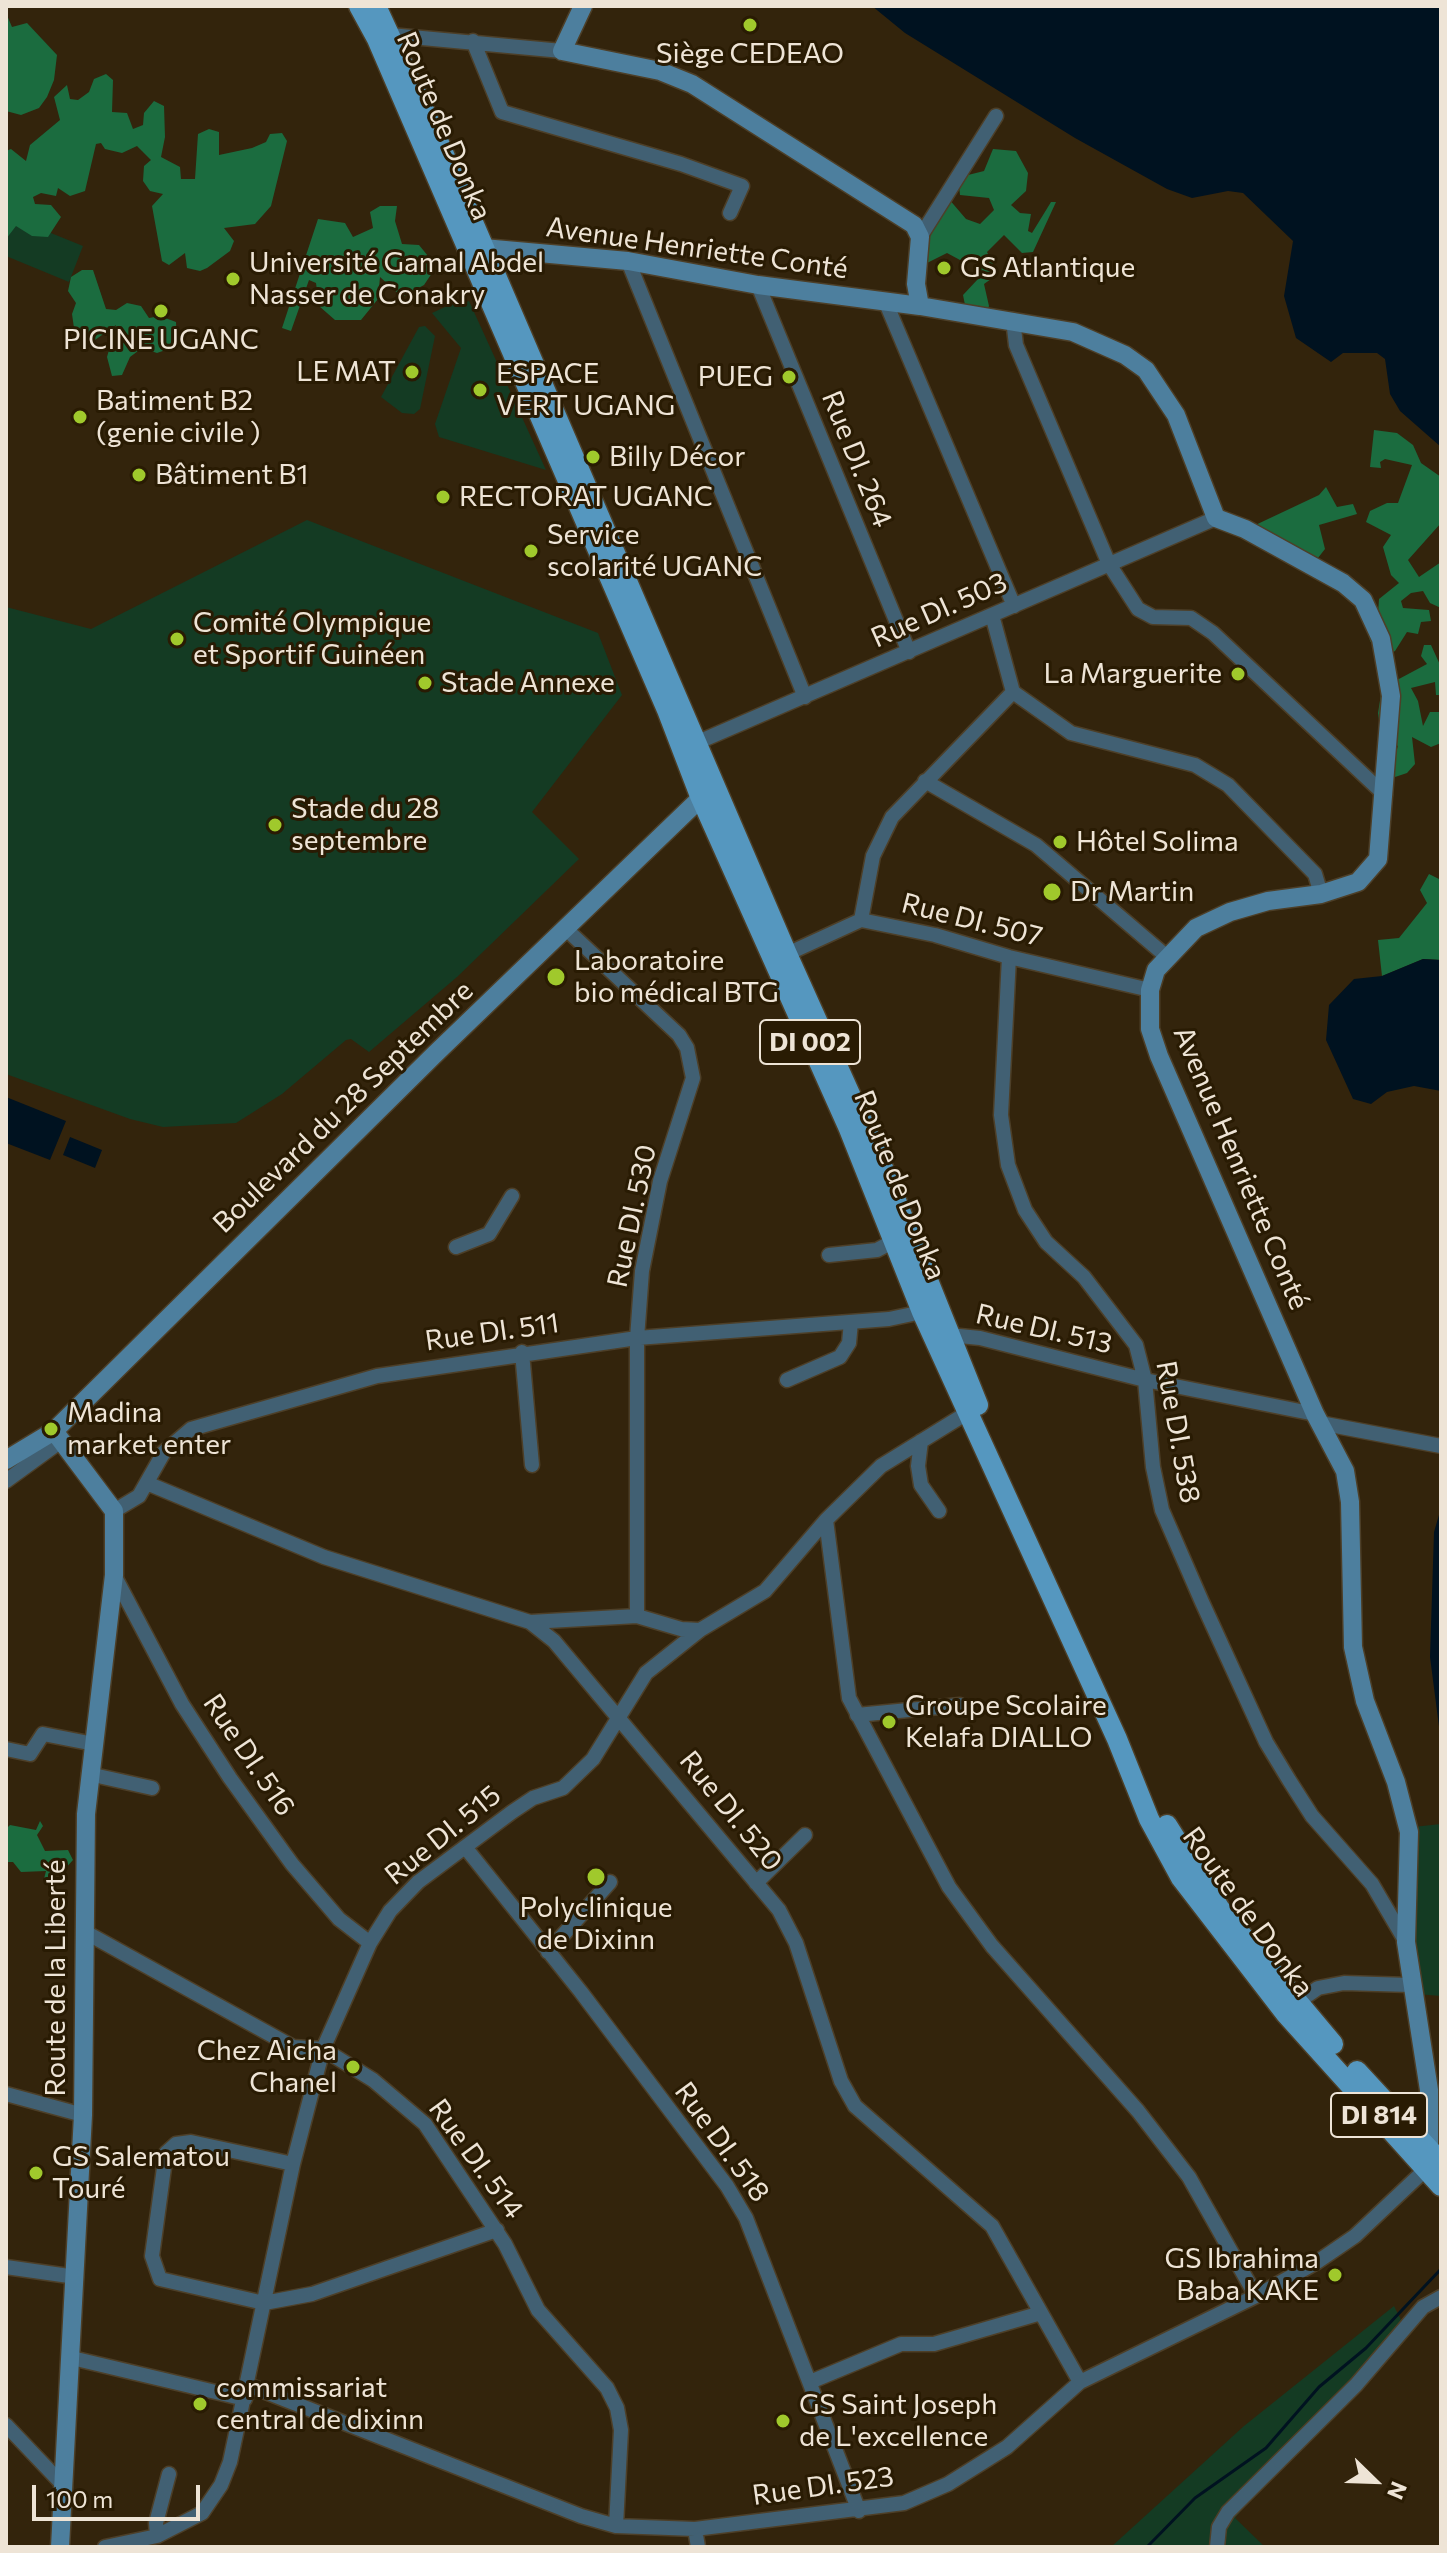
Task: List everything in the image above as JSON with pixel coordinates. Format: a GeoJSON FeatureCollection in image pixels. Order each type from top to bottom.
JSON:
{"type":"FeatureCollection","features":[{"type":"Feature","properties":{"kind":"main road","name":"Route de Donka"},"geometry":{"type":"LineString","coordinates":[[359,6],[474,247]]}},
{"type":"Feature","properties":{"kind":"main road","name":"Route de Donka"},"geometry":{"type":"LineString","coordinates":[[376,6],[474,247],[689,746],[849,1129],[892,1242],[1117,1739],[1149,1819],[1181,1878],[1285,2013],[1321,2041],[1433,2160],[1441,2186]]}},
{"type":"Feature","properties":{"kind":"main road"},"geometry":{"type":"LineString","coordinates":[[583,6],[562,51],[660,71],[692,84],[914,225],[920,237],[916,284],[920,306]]}},
{"type":"Feature","properties":{"kind":"main road","name":"Avenue Henriette Conté"},"geometry":{"type":"LineString","coordinates":[[474,247],[628,261],[758,285],[920,306],[1073,332],[1125,355],[1146,370],[1176,415],[1216,518],[1245,529],[1343,583],[1363,600],[1381,639],[1391,696],[1378,859],[1358,882],[1321,894],[1268,901],[1230,912],[1196,928],[1166,956],[1156,970],[1150,990],[1150,1029],[1159,1056],[1318,1418],[1345,1471],[1350,1502],[1353,1647],[1365,1701],[1396,1782],[1409,1832],[1406,1942],[1410,1985],[1429,2090],[1433,2160]]}},
{"type":"Feature","properties":{"kind":"main road","name":"Route de Donka"},"geometry":{"type":"LineString","coordinates":[[707,791],[787,954],[881,1163],[949,1335],[1153,1800],[1198,1879],[1298,2002],[1321,2041]]}},
{"type":"Feature","properties":{"kind":"main road","name":"Boulevard du 28 Septembre"},"geometry":{"type":"LineString","coordinates":[[6,1460],[58,1436],[707,791]]}},
{"type":"Feature","properties":{"kind":"main road"},"geometry":{"type":"LineString","coordinates":[[58,1436],[114,1511]]}},
{"type":"Feature","properties":{"kind":"main road","name":"Route de la Liberté"},"geometry":{"type":"LineString","coordinates":[[60,2547],[83,2115],[84,1867],[89,1774],[114,1575],[114,1511]]}},
{"type":"Feature","properties":{"kind":"street"},"geometry":{"type":"LineString","coordinates":[[390,35],[562,51]]}},
{"type":"Feature","properties":{"kind":"street"},"geometry":{"type":"LineString","coordinates":[[473,41],[502,112],[681,164],[742,186],[730,213]]}},
{"type":"Feature","properties":{"kind":"street"},"geometry":{"type":"LineString","coordinates":[[920,237],[996,116]]}},
{"type":"Feature","properties":{"kind":"street"},"geometry":{"type":"LineString","coordinates":[[628,261],[805,697]]}},
{"type":"Feature","properties":{"kind":"street","name":"Rue DI. 264"},"geometry":{"type":"LineString","coordinates":[[758,285],[909,652]]}},
{"type":"Feature","properties":{"kind":"street"},"geometry":{"type":"LineString","coordinates":[[886,303],[1014,606]]}},
{"type":"Feature","properties":{"kind":"street"},"geometry":{"type":"LineString","coordinates":[[1013,320],[1016,345],[1109,564],[1138,609],[1153,617],[1191,618],[1213,633],[1385,795]]}},
{"type":"Feature","properties":{"kind":"street","name":"Rue DI. 503"},"geometry":{"type":"LineString","coordinates":[[689,746],[1216,518]]}},
{"type":"Feature","properties":{"kind":"street"},"geometry":{"type":"LineString","coordinates":[[992,615],[1013,692],[1071,733],[1195,765],[1228,785],[1315,874],[1321,894]]}},
{"type":"Feature","properties":{"kind":"street"},"geometry":{"type":"LineString","coordinates":[[861,920],[873,856],[892,817],[1013,692]]}},
{"type":"Feature","properties":{"kind":"street"},"geometry":{"type":"LineString","coordinates":[[925,781],[1036,845],[1166,956]]}},
{"type":"Feature","properties":{"kind":"street","name":"Rue DI. 507"},"geometry":{"type":"LineString","coordinates":[[787,954],[861,920],[935,935],[1009,957],[1150,990]]}},
{"type":"Feature","properties":{"kind":"street","name":"Rue DI. 530"},"geometry":{"type":"LineString","coordinates":[[566,929],[679,1035],[693,1078],[660,1181],[642,1271],[637,1338],[637,1616]]}},
{"type":"Feature","properties":{"kind":"street","name":"Rue DI. 538"},"geometry":{"type":"LineString","coordinates":[[1009,957],[1001,1115],[1008,1165],[1025,1210],[1046,1242],[1084,1277],[1136,1345],[1145,1380],[1153,1467],[1162,1510],[1266,1742],[1312,1816],[1372,1884],[1406,1942]]}},
{"type":"Feature","properties":{"kind":"street"},"geometry":{"type":"LineString","coordinates":[[456,1247],[489,1234],[512,1196]]}},
{"type":"Feature","properties":{"kind":"street"},"geometry":{"type":"LineString","coordinates":[[829,1255],[877,1250],[892,1242]]}},
{"type":"Feature","properties":{"kind":"street","name":"Rue DI. 511"},"geometry":{"type":"LineString","coordinates":[[114,1511],[139,1496],[149,1484],[164,1452],[191,1429],[377,1376],[522,1352],[637,1338],[851,1322],[922,1312]]}},
{"type":"Feature","properties":{"kind":"street"},"geometry":{"type":"LineString","coordinates":[[787,1380],[840,1357],[849,1343],[851,1322]]}},
{"type":"Feature","properties":{"kind":"street","name":"Rue DI. 513"},"geometry":{"type":"LineString","coordinates":[[949,1335],[980,1338],[1145,1380],[1441,1446]]}},
{"type":"Feature","properties":{"kind":"street"},"geometry":{"type":"LineString","coordinates":[[522,1352],[532,1465]]}},
{"type":"Feature","properties":{"kind":"street","name":"Rue DI. 515"},"geometry":{"type":"LineString","coordinates":[[105,2547],[157,2536],[202,2513],[221,2485],[230,2462],[293,2164],[323,2049],[370,1943],[390,1911],[418,1882],[533,1798],[563,1788],[593,1759],[646,1673],[700,1630],[765,1591],[826,1520],[881,1466],[967,1413]]}},
{"type":"Feature","properties":{"kind":"street"},"geometry":{"type":"LineString","coordinates":[[6,1481],[58,1436]]}},
{"type":"Feature","properties":{"kind":"street"},"geometry":{"type":"LineString","coordinates":[[921,1441],[918,1466],[921,1485],[939,1511]]}},
{"type":"Feature","properties":{"kind":"street","name":"Rue DI. 520"},"geometry":{"type":"LineString","coordinates":[[149,1484],[324,1557],[530,1622],[554,1641],[779,1910],[796,1943],[841,2081],[855,2106],[992,2226],[1080,2382]]}},
{"type":"Feature","properties":{"kind":"street"},"geometry":{"type":"LineString","coordinates":[[826,1520],[849,1698],[949,1887],[992,1946],[1138,2111],[1189,2177],[1256,2296]]}},
{"type":"Feature","properties":{"kind":"street","name":"Rue DI. 516"},"geometry":{"type":"LineString","coordinates":[[114,1575],[182,1704],[230,1778],[301,1875],[339,1919],[370,1943]]}},
{"type":"Feature","properties":{"kind":"street"},"geometry":{"type":"LineString","coordinates":[[530,1622],[637,1616],[681,1629],[700,1630]]}},
{"type":"Feature","properties":{"kind":"street"},"geometry":{"type":"LineString","coordinates":[[857,1715],[960,1705]]}},
{"type":"Feature","properties":{"kind":"street"},"geometry":{"type":"LineString","coordinates":[[6,1749],[30,1754],[43,1734],[94,1744]]}},
{"type":"Feature","properties":{"kind":"street"},"geometry":{"type":"LineString","coordinates":[[89,1774],[152,1788]]}},
{"type":"Feature","properties":{"kind":"street"},"geometry":{"type":"LineString","coordinates":[[756,1883],[805,1835]]}},
{"type":"Feature","properties":{"kind":"street","name":"Rue DI. 518"},"geometry":{"type":"LineString","coordinates":[[465,1847],[727,2186],[756,2238],[859,2511]]}},
{"type":"Feature","properties":{"kind":"street"},"geometry":{"type":"LineString","coordinates":[[548,1952],[610,1882]]}},
{"type":"Feature","properties":{"kind":"street","name":"Rue DI. 514"},"geometry":{"type":"LineString","coordinates":[[85,1932],[293,2047],[323,2049],[373,2080],[425,2124],[497,2230],[538,2310],[607,2388],[617,2408],[621,2430],[616,2526]]}},
{"type":"Feature","properties":{"kind":"street"},"geometry":{"type":"LineString","coordinates":[[1298,2002],[1318,1988],[1344,1983],[1410,1985]]}},
{"type":"Feature","properties":{"kind":"street"},"geometry":{"type":"LineString","coordinates":[[6,2094],[83,2115]]}},
{"type":"Feature","properties":{"kind":"street"},"geometry":{"type":"LineString","coordinates":[[293,2164],[191,2142],[176,2144],[166,2153],[152,2256],[153,2269],[160,2279],[264,2303],[312,2294],[497,2230]]}},
{"type":"Feature","properties":{"kind":"street","name":"Rue DI. 523"},"geometry":{"type":"LineString","coordinates":[[72,2358],[246,2392],[581,2516],[616,2526],[695,2529],[859,2511],[904,2503],[948,2484],[1007,2447],[1080,2382],[1256,2296],[1355,2236],[1433,2160]]}},
{"type":"Feature","properties":{"kind":"street"},"geometry":{"type":"LineString","coordinates":[[6,2267],[76,2277]]}},
{"type":"Feature","properties":{"kind":"street"},"geometry":{"type":"LineString","coordinates":[[1217,2547],[1219,2527],[1228,2512],[1356,2385],[1423,2307],[1441,2297]]}},
{"type":"Feature","properties":{"kind":"street"},"geometry":{"type":"LineString","coordinates":[[810,2382],[901,2344],[934,2344],[1041,2313]]}},
{"type":"Feature","properties":{"kind":"street"},"geometry":{"type":"LineString","coordinates":[[6,2425],[65,2487]]}},
{"type":"Feature","properties":{"kind":"street"},"geometry":{"type":"LineString","coordinates":[[157,2536],[156,2523],[169,2474]]}},
{"type":"Feature","properties":{"kind":"street"},"geometry":{"type":"LineString","coordinates":[[695,2529],[698,2547]]}},
{"type":"Feature","properties":{"kind":"green space"},"geometry":{"type":"Polygon","coordinates":[[[6,13],[12,27],[27,23],[57,55],[54,80],[47,97],[39,108],[21,115],[6,111],[6,13]]]}},
{"type":"Feature","properties":{"kind":"green space"},"geometry":{"type":"Polygon","coordinates":[[[106,74],[113,80],[112,112],[127,113],[133,129],[143,125],[144,113],[154,101],[164,106],[165,137],[161,157],[180,167],[181,179],[195,179],[198,134],[209,129],[219,132],[219,155],[252,148],[266,142],[270,134],[282,133],[287,141],[271,206],[255,224],[224,228],[234,241],[230,251],[207,268],[200,271],[187,268],[185,253],[169,265],[162,261],[152,206],[163,194],[150,191],[143,181],[144,166],[151,160],[137,146],[122,153],[105,149],[101,143],[96,144],[85,191],[70,196],[58,188],[56,196],[41,193],[33,197],[35,204],[51,205],[61,217],[48,237],[32,236],[16,226],[6,239],[6,151],[11,149],[26,161],[30,145],[60,120],[54,97],[67,85],[70,99],[78,100],[89,92],[94,79],[106,74]]]}},
{"type":"Feature","properties":{"kind":"green space"},"geometry":{"type":"Polygon","coordinates":[[[993,149],[1016,151],[1028,173],[1026,191],[1011,205],[1020,213],[1031,214],[1028,231],[1032,233],[1051,202],[1056,202],[1033,252],[1022,253],[1004,235],[987,252],[998,274],[984,284],[989,306],[986,313],[966,310],[963,295],[978,279],[981,257],[960,260],[947,253],[927,263],[922,256],[931,214],[948,198],[966,219],[980,224],[994,210],[989,198],[960,195],[959,186],[964,176],[984,171],[993,149]]]}},
{"type":"Feature","properties":{"kind":"green space"},"geometry":{"type":"Polygon","coordinates":[[[380,206],[397,206],[395,221],[402,244],[419,245],[428,256],[434,270],[424,285],[402,297],[380,277],[378,299],[361,320],[335,320],[319,306],[316,283],[309,280],[291,331],[282,328],[318,219],[345,223],[353,237],[373,228],[370,212],[380,206]]]}},
{"type":"Feature","properties":{"kind":"green space"},"geometry":{"type":"Polygon","coordinates":[[[9,216],[83,246],[69,282],[6,256],[9,216]]]}},
{"type":"Feature","properties":{"kind":"green space"},"geometry":{"type":"Polygon","coordinates":[[[82,270],[93,270],[106,309],[116,310],[127,303],[141,306],[149,318],[160,316],[176,322],[177,346],[157,353],[142,348],[130,357],[122,375],[112,376],[107,357],[116,325],[95,340],[74,328],[72,314],[76,303],[68,291],[71,277],[82,270]]]}},
{"type":"Feature","properties":{"kind":"green space"},"geometry":{"type":"Polygon","coordinates":[[[460,300],[463,303],[469,301],[546,470],[439,437],[435,424],[461,348],[432,313],[460,300]]]}},
{"type":"Feature","properties":{"kind":"green space"},"geometry":{"type":"Polygon","coordinates":[[[425,326],[435,336],[420,409],[414,414],[402,413],[381,397],[419,327],[425,326]]]}},
{"type":"Feature","properties":{"kind":"green space"},"geometry":{"type":"Polygon","coordinates":[[[1374,430],[1397,433],[1413,445],[1421,463],[1441,477],[1441,523],[1408,560],[1419,577],[1441,562],[1441,608],[1430,603],[1423,591],[1411,593],[1401,601],[1403,608],[1429,610],[1431,621],[1421,622],[1418,634],[1407,632],[1395,651],[1388,655],[1379,654],[1370,641],[1368,627],[1378,614],[1379,599],[1399,583],[1391,575],[1383,547],[1391,535],[1366,522],[1370,511],[1387,503],[1398,503],[1412,465],[1385,459],[1380,462],[1381,468],[1370,467],[1374,430]]]}},
{"type":"Feature","properties":{"kind":"green space"},"geometry":{"type":"Polygon","coordinates":[[[1326,487],[1337,507],[1353,504],[1357,514],[1319,525],[1325,549],[1314,563],[1249,528],[1319,495],[1326,487]]]}},
{"type":"Feature","properties":{"kind":"green space","name":"Stade du 28 septembre"},"geometry":{"type":"Polygon","coordinates":[[[307,520],[598,633],[622,695],[532,812],[579,859],[457,977],[369,1052],[351,1039],[346,1040],[282,1094],[236,1123],[163,1127],[130,1119],[6,1074],[6,607],[91,629],[307,520]]]}},
{"type":"Feature","properties":{"kind":"green space"},"geometry":{"type":"Polygon","coordinates":[[[1424,645],[1431,645],[1441,667],[1441,695],[1436,695],[1435,682],[1411,688],[1418,701],[1423,726],[1430,712],[1441,712],[1441,743],[1431,747],[1412,737],[1415,764],[1407,773],[1395,777],[1389,773],[1398,746],[1381,734],[1378,713],[1382,688],[1427,664],[1421,656],[1424,645]]]}},
{"type":"Feature","properties":{"kind":"green space"},"geometry":{"type":"Polygon","coordinates":[[[1429,874],[1441,880],[1441,960],[1423,959],[1382,976],[1378,940],[1399,938],[1427,903],[1420,890],[1429,874]]]}},
{"type":"Feature","properties":{"kind":"green space"},"geometry":{"type":"Polygon","coordinates":[[[40,1821],[43,1826],[37,1835],[45,1851],[68,1850],[73,1860],[63,1871],[57,1870],[51,1880],[44,1879],[46,1871],[21,1872],[13,1862],[6,1862],[6,1829],[10,1825],[36,1830],[40,1821]]]}},
{"type":"Feature","properties":{"kind":"green space"},"geometry":{"type":"Polygon","coordinates":[[[1441,1824],[1441,1996],[1416,1994],[1413,1827],[1441,1824]]]}},
{"type":"Feature","properties":{"kind":"green space"},"geometry":{"type":"Polygon","coordinates":[[[1394,2306],[1402,2322],[1392,2346],[1284,2455],[1235,2518],[1265,2547],[1111,2547],[1244,2426],[1394,2306]]]}},
{"type":"Feature","properties":{"kind":"water"},"geometry":{"type":"Polygon","coordinates":[[[872,6],[1441,6],[1441,447],[1400,411],[1390,394],[1385,359],[1377,353],[1343,353],[1331,362],[1296,338],[1284,296],[1293,241],[1243,193],[1228,191],[1192,198],[1167,189],[1075,138],[905,33],[872,6]]]}},
{"type":"Feature","properties":{"kind":"water"},"geometry":{"type":"Polygon","coordinates":[[[1423,959],[1441,960],[1441,1091],[1414,1086],[1387,1092],[1371,1104],[1353,1099],[1326,1040],[1329,1005],[1354,979],[1382,976],[1423,959]]]}},
{"type":"Feature","properties":{"kind":"water"},"geometry":{"type":"Polygon","coordinates":[[[6,1097],[66,1121],[50,1160],[6,1143],[6,1097]]]}},
{"type":"Feature","properties":{"kind":"water"},"geometry":{"type":"Polygon","coordinates":[[[70,1137],[102,1150],[95,1168],[63,1155],[70,1137]]]}},
{"type":"Feature","properties":{"kind":"water"},"geometry":{"type":"Polygon","coordinates":[[[1441,1508],[1441,1742],[1430,1657],[1434,1532],[1441,1508]]]}},
{"type":"Feature","properties":{"kind":"waterway"},"geometry":{"type":"LineString","coordinates":[[1147,2547],[1195,2498],[1266,2448],[1319,2387],[1366,2348],[1441,2269]]}},
{"type":"Feature","properties":{"kind":"place","name":"Siège CEDEAO"},"geometry":{"type":"Point","coordinates":[750,25]}},
{"type":"Feature","properties":{"kind":"place","name":"GS Atlantique"},"geometry":{"type":"Point","coordinates":[944,268]}},
{"type":"Feature","properties":{"kind":"place","name":"Université Gamal Abdel Nasser de Conakry"},"geometry":{"type":"Point","coordinates":[233,279]}},
{"type":"Feature","properties":{"kind":"place","name":"PICINE UGANC"},"geometry":{"type":"Point","coordinates":[161,311]}},
{"type":"Feature","properties":{"kind":"place","name":"LE MAT"},"geometry":{"type":"Point","coordinates":[412,372]}},
{"type":"Feature","properties":{"kind":"place","name":"PUEG"},"geometry":{"type":"Point","coordinates":[789,377]}},
{"type":"Feature","properties":{"kind":"place","name":"ESPACE VERT UGANG"},"geometry":{"type":"Point","coordinates":[480,390]}},
{"type":"Feature","properties":{"kind":"place","name":"Batiment B2 (genie civile )"},"geometry":{"type":"Point","coordinates":[80,417]}},
{"type":"Feature","properties":{"kind":"place","name":"Billy Décor"},"geometry":{"type":"Point","coordinates":[593,457]}},
{"type":"Feature","properties":{"kind":"place","name":"Bâtiment B1"},"geometry":{"type":"Point","coordinates":[139,475]}},
{"type":"Feature","properties":{"kind":"place","name":"RECTORAT UGANC"},"geometry":{"type":"Point","coordinates":[443,497]}},
{"type":"Feature","properties":{"kind":"place","name":"Service scolarité UGANC"},"geometry":{"type":"Point","coordinates":[531,551]}},
{"type":"Feature","properties":{"kind":"place","name":"Comité Olympique et Sportif Guinéen"},"geometry":{"type":"Point","coordinates":[177,639]}},
{"type":"Feature","properties":{"kind":"place","name":"La Marguerite"},"geometry":{"type":"Point","coordinates":[1238,674]}},
{"type":"Feature","properties":{"kind":"place","name":"Stade Annexe"},"geometry":{"type":"Point","coordinates":[425,683]}},
{"type":"Feature","properties":{"kind":"place","name":"Stade du 28 septembre"},"geometry":{"type":"Point","coordinates":[275,825]}},
{"type":"Feature","properties":{"kind":"place","name":"Hôtel Solima"},"geometry":{"type":"Point","coordinates":[1060,842]}},
{"type":"Feature","properties":{"kind":"place","name":"Dr Martin"},"geometry":{"type":"Point","coordinates":[1052,892]}},
{"type":"Feature","properties":{"kind":"place","name":"Laboratoire bio médical BTG"},"geometry":{"type":"Point","coordinates":[556,977]}},
{"type":"Feature","properties":{"kind":"place","name":"Madina market enter"},"geometry":{"type":"Point","coordinates":[51,1429]}},
{"type":"Feature","properties":{"kind":"place","name":"Groupe Scolaire Kelafa DIALLO"},"geometry":{"type":"Point","coordinates":[889,1722]}},
{"type":"Feature","properties":{"kind":"place","name":"Polyclinique de Dixinn"},"geometry":{"type":"Point","coordinates":[596,1877]}},
{"type":"Feature","properties":{"kind":"place","name":"Chez Aicha Chanel"},"geometry":{"type":"Point","coordinates":[353,2067]}},
{"type":"Feature","properties":{"kind":"place","name":"GS Salematou Touré"},"geometry":{"type":"Point","coordinates":[36,2173]}},
{"type":"Feature","properties":{"kind":"place","name":"GS Ibrahima Baba KAKE"},"geometry":{"type":"Point","coordinates":[1335,2275]}},
{"type":"Feature","properties":{"kind":"place","name":"commissariat central de dixinn"},"geometry":{"type":"Point","coordinates":[200,2404]}},
{"type":"Feature","properties":{"kind":"place","name":"GS Saint Joseph de L'excellence"},"geometry":{"type":"Point","coordinates":[783,2421]}}]}
